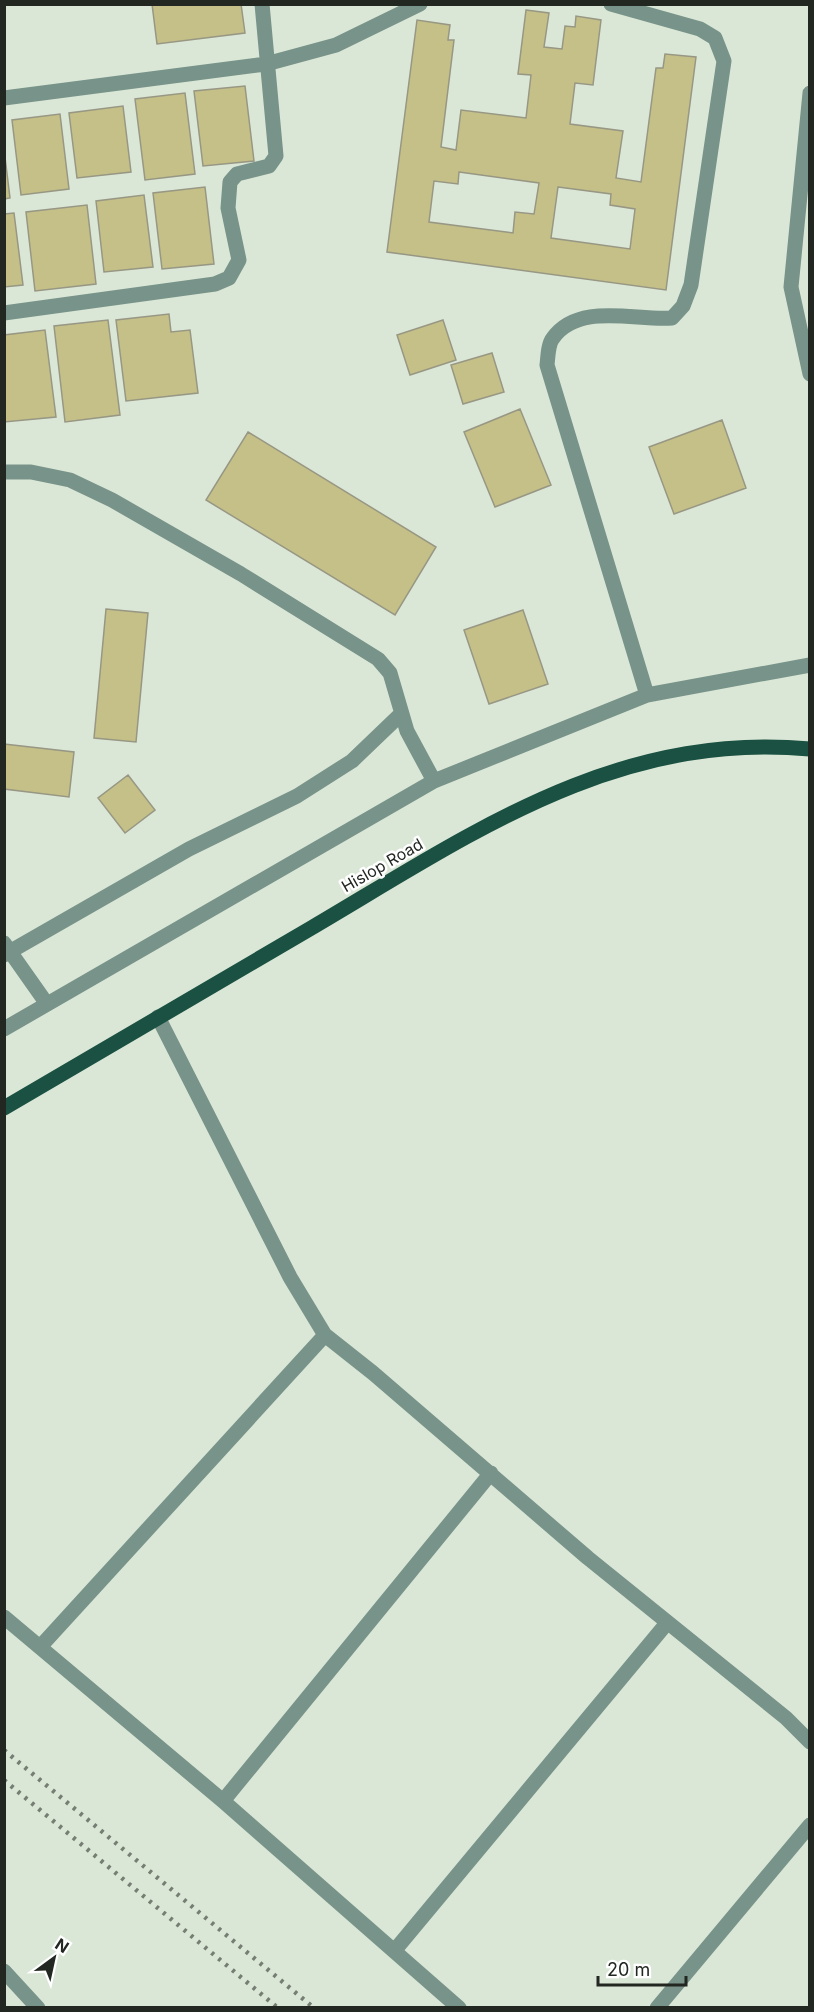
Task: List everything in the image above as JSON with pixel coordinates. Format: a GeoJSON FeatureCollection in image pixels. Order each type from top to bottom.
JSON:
{"type":"FeatureCollection","features":[{"type":"Feature","properties":{"kind":"main road","name":"Hislop Road"},"geometry":{"type":"LineString","coordinates":[[4,1108],[483,827],[567,786],[657,758],[724,748],[805,748]]}},
{"type":"Feature","properties":{"kind":"street"},"geometry":{"type":"LineString","coordinates":[[4,313],[215,284],[229,278],[239,260],[228,208],[230,182],[237,174],[269,166],[276,156],[262,4]]}},
{"type":"Feature","properties":{"kind":"street"},"geometry":{"type":"LineString","coordinates":[[4,98],[266,64],[336,45],[420,4]]}},
{"type":"Feature","properties":{"kind":"street"},"geometry":{"type":"LineString","coordinates":[[611,4],[700,29],[715,38],[722,50],[724,61],[691,285],[683,306],[672,318],[597,315],[564,326],[551,339],[547,365],[647,695]]}},
{"type":"Feature","properties":{"kind":"street"},"geometry":{"type":"LineString","coordinates":[[810,93],[791,287],[810,374]]}},
{"type":"Feature","properties":{"kind":"street"},"geometry":{"type":"LineString","coordinates":[[4,472],[31,472],[70,480],[132,512],[336,631],[378,659],[390,673],[401,714],[434,781]]}},
{"type":"Feature","properties":{"kind":"street"},"geometry":{"type":"LineString","coordinates":[[4,1029],[434,781],[647,695],[810,665]]}},
{"type":"Feature","properties":{"kind":"street"},"geometry":{"type":"LineString","coordinates":[[47,1004],[7,950],[189,849],[297,796],[352,761],[401,714]]}},
{"type":"Feature","properties":{"kind":"street"},"geometry":{"type":"LineString","coordinates":[[158,1017],[290,1277],[325,1335],[667,1623],[786,1718],[810,1742]]}},
{"type":"Feature","properties":{"kind":"street"},"geometry":{"type":"LineString","coordinates":[[40,1647],[325,1335]]}},
{"type":"Feature","properties":{"kind":"street"},"geometry":{"type":"LineString","coordinates":[[223,1801],[491,1473]]}},
{"type":"Feature","properties":{"kind":"street"},"geometry":{"type":"LineString","coordinates":[[4,1617],[223,1801],[459,2007]]}},
{"type":"Feature","properties":{"kind":"street"},"geometry":{"type":"LineString","coordinates":[[395,1950],[667,1623]]}},
{"type":"Feature","properties":{"kind":"street"},"geometry":{"type":"LineString","coordinates":[[657,2007],[810,1825]]}},
{"type":"Feature","properties":{"kind":"street"},"geometry":{"type":"LineString","coordinates":[[4,1971],[38,2007]]}},
{"type":"Feature","properties":{"kind":"building"},"geometry":{"type":"Polygon","coordinates":[[[152,4],[241,4],[245,33],[157,44],[152,4]]]}},
{"type":"Feature","properties":{"kind":"building"},"geometry":{"type":"Polygon","coordinates":[[[526,10],[549,13],[544,47],[562,49],[565,26],[575,27],[576,16],[601,20],[593,85],[575,83],[570,124],[623,131],[616,178],[641,182],[656,68],[663,68],[665,54],[696,57],[666,290],[387,252],[417,20],[450,25],[448,40],[454,40],[441,147],[456,150],[461,110],[526,118],[531,75],[518,74],[526,10]],[[459,172],[458,184],[434,181],[429,222],[513,233],[515,212],[534,214],[539,183],[459,172]],[[558,187],[551,238],[630,249],[635,209],[610,205],[611,194],[558,187]]]}},
{"type":"Feature","properties":{"kind":"building"},"geometry":{"type":"Polygon","coordinates":[[[245,86],[254,161],[203,166],[194,91],[245,86]]]}},
{"type":"Feature","properties":{"kind":"building"},"geometry":{"type":"Polygon","coordinates":[[[185,93],[195,174],[145,180],[135,99],[185,93]]]}},
{"type":"Feature","properties":{"kind":"building"},"geometry":{"type":"Polygon","coordinates":[[[123,106],[131,172],[77,178],[69,113],[123,106]]]}},
{"type":"Feature","properties":{"kind":"building"},"geometry":{"type":"Polygon","coordinates":[[[60,114],[69,189],[21,195],[12,120],[60,114]]]}},
{"type":"Feature","properties":{"kind":"building"},"geometry":{"type":"Polygon","coordinates":[[[4,149],[10,198],[4,199],[4,149]]]}},
{"type":"Feature","properties":{"kind":"building"},"geometry":{"type":"Polygon","coordinates":[[[205,187],[214,264],[162,269],[153,193],[205,187]]]}},
{"type":"Feature","properties":{"kind":"building"},"geometry":{"type":"Polygon","coordinates":[[[144,195],[153,267],[104,272],[96,201],[144,195]]]}},
{"type":"Feature","properties":{"kind":"building"},"geometry":{"type":"Polygon","coordinates":[[[87,205],[96,284],[35,291],[26,212],[87,205]]]}},
{"type":"Feature","properties":{"kind":"building"},"geometry":{"type":"Polygon","coordinates":[[[14,213],[23,285],[4,287],[4,214],[14,213]]]}},
{"type":"Feature","properties":{"kind":"building"},"geometry":{"type":"Polygon","coordinates":[[[169,314],[171,332],[190,330],[198,393],[126,401],[116,320],[169,314]]]}},
{"type":"Feature","properties":{"kind":"building"},"geometry":{"type":"Polygon","coordinates":[[[108,320],[120,415],[65,422],[54,326],[108,320]]]}},
{"type":"Feature","properties":{"kind":"building"},"geometry":{"type":"Polygon","coordinates":[[[443,320],[456,360],[410,375],[397,335],[443,320]]]}},
{"type":"Feature","properties":{"kind":"building"},"geometry":{"type":"Polygon","coordinates":[[[45,330],[56,417],[4,422],[4,335],[45,330]]]}},
{"type":"Feature","properties":{"kind":"building"},"geometry":{"type":"Polygon","coordinates":[[[492,353],[504,392],[463,404],[451,365],[492,353]]]}},
{"type":"Feature","properties":{"kind":"building"},"geometry":{"type":"Polygon","coordinates":[[[520,409],[551,485],[495,507],[464,432],[520,409]]]}},
{"type":"Feature","properties":{"kind":"building"},"geometry":{"type":"Polygon","coordinates":[[[722,420],[746,488],[674,514],[649,447],[722,420]]]}},
{"type":"Feature","properties":{"kind":"building"},"geometry":{"type":"Polygon","coordinates":[[[248,432],[436,547],[395,615],[206,500],[248,432]]]}},
{"type":"Feature","properties":{"kind":"building"},"geometry":{"type":"Polygon","coordinates":[[[106,609],[148,613],[136,742],[94,738],[106,609]]]}},
{"type":"Feature","properties":{"kind":"building"},"geometry":{"type":"Polygon","coordinates":[[[523,610],[548,684],[489,704],[464,630],[523,610]]]}},
{"type":"Feature","properties":{"kind":"building"},"geometry":{"type":"Polygon","coordinates":[[[4,744],[74,752],[69,797],[4,789],[4,744]]]}},
{"type":"Feature","properties":{"kind":"building"},"geometry":{"type":"Polygon","coordinates":[[[128,775],[155,810],[125,833],[98,798],[128,775]]]}},
{"type":"Feature","properties":{"kind":"railway"},"geometry":{"type":"LineString","coordinates":[[4,1750],[314,2008]]}},
{"type":"Feature","properties":{"kind":"railway"},"geometry":{"type":"LineString","coordinates":[[4,1780],[278,2008]]}}]}
